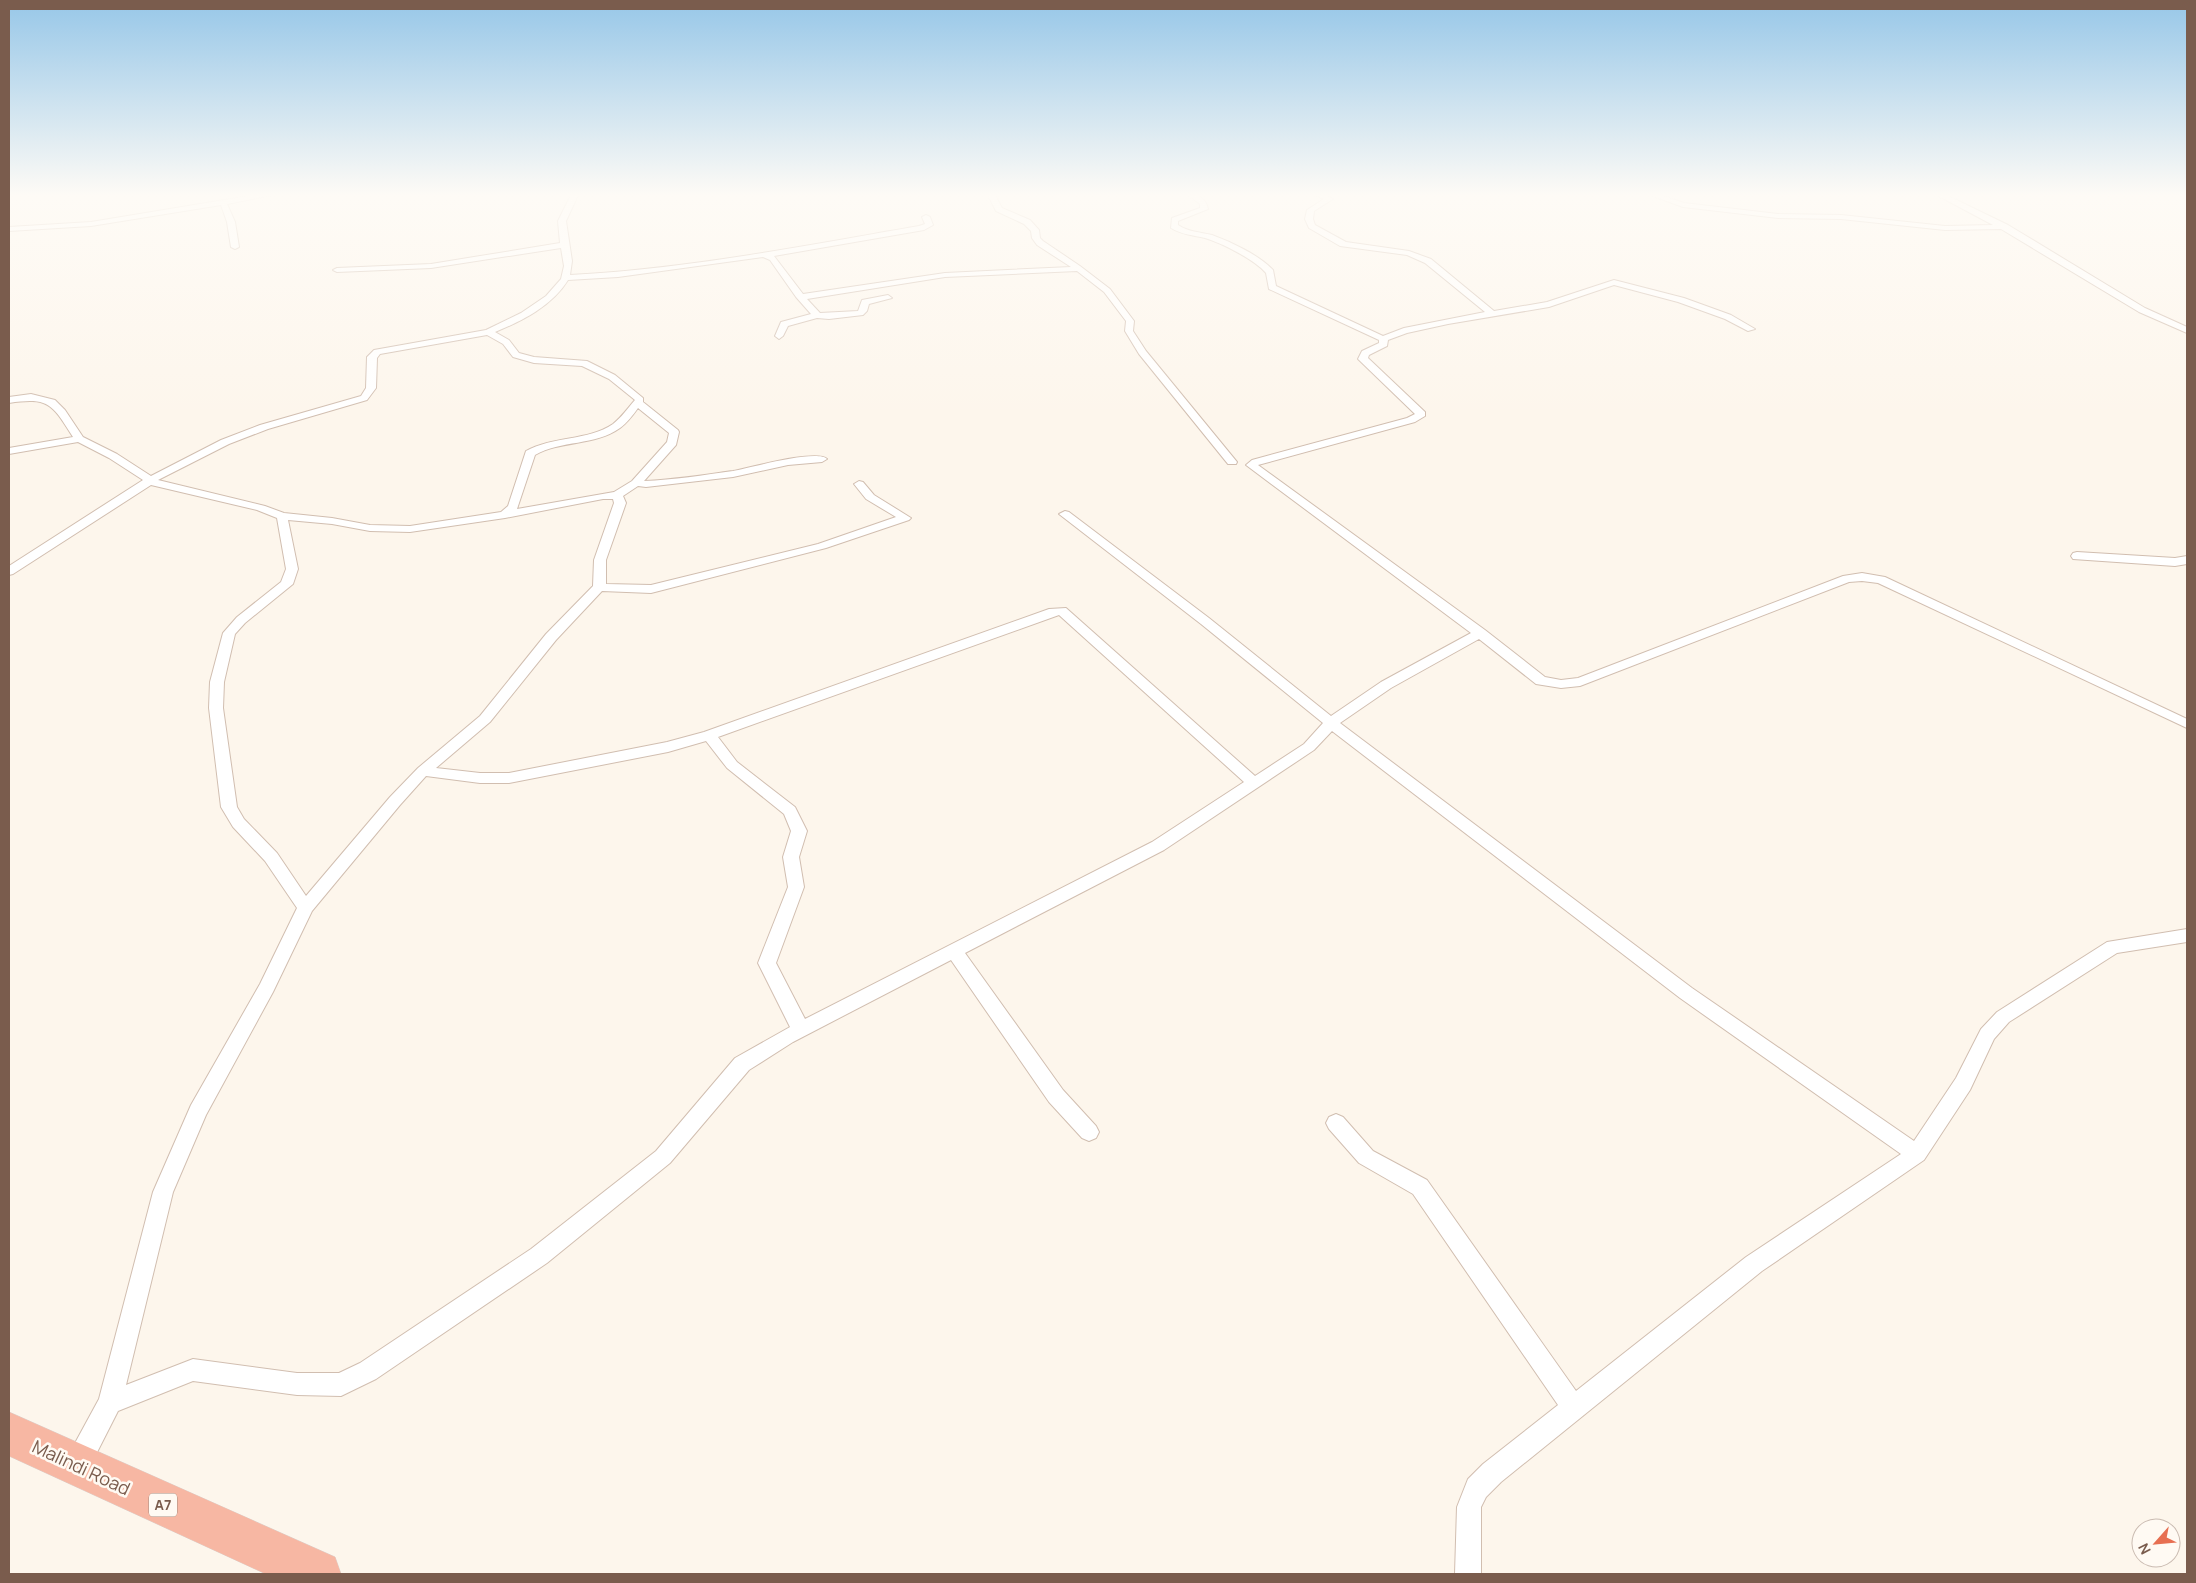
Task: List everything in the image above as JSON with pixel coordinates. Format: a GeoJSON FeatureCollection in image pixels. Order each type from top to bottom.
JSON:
{"type":"FeatureCollection","features":[{"type":"Feature","properties":{"kind":"highway","name":"Malindi Road"},"geometry":{"type":"LineString","coordinates":[[9,1434],[318,1574]]}},
{"type":"Feature","properties":{"kind":"street"},"geometry":{"type":"LineString","coordinates":[[337,270],[410,267]]}},
{"type":"Feature","properties":{"kind":"street"},"geometry":{"type":"LineString","coordinates":[[9,571],[151,480],[246,433],[364,398],[371,388],[372,357],[377,352],[488,332],[504,326],[536,308],[556,291],[568,267]]}},
{"type":"Feature","properties":{"kind":"street"},"geometry":{"type":"LineString","coordinates":[[564,278],[618,275],[677,267]]}},
{"type":"Feature","properties":{"kind":"street"},"geometry":{"type":"LineString","coordinates":[[779,267],[801,297],[817,315]]}},
{"type":"Feature","properties":{"kind":"street"},"geometry":{"type":"LineString","coordinates":[[1263,267],[1270,272],[1272,287],[1383,339],[1419,327],[1549,304],[1614,282],[1681,300],[1728,317],[1751,329]]}},
{"type":"Feature","properties":{"kind":"street"},"geometry":{"type":"LineString","coordinates":[[1435,267],[1493,314]]}},
{"type":"Feature","properties":{"kind":"street"},"geometry":{"type":"LineString","coordinates":[[2070,267],[2142,310],[2187,330]]}},
{"type":"Feature","properties":{"kind":"street"},"geometry":{"type":"LineString","coordinates":[[801,297],[945,275],[1077,268],[1111,295],[1116,306],[1130,321],[1129,331],[1142,352],[1232,462]]}},
{"type":"Feature","properties":{"kind":"street"},"geometry":{"type":"LineString","coordinates":[[780,336],[784,324],[817,315],[829,316],[860,313],[863,311],[865,302],[888,298]]}},
{"type":"Feature","properties":{"kind":"street"},"geometry":{"type":"LineString","coordinates":[[488,332],[506,342],[516,355],[534,360],[574,361],[612,377],[639,398],[638,403],[616,426],[607,431],[572,441],[544,446],[530,453],[513,507],[505,515]]}},
{"type":"Feature","properties":{"kind":"street"},"geometry":{"type":"LineString","coordinates":[[1383,339],[1384,344],[1365,353],[1363,359],[1421,414],[1418,417],[1252,463],[1251,465],[1480,633],[1542,681],[1561,684],[1580,682],[1847,579],[1862,577],[1882,580],[2187,724]]}},
{"type":"Feature","properties":{"kind":"street"},"geometry":{"type":"LineString","coordinates":[[9,400],[31,397],[52,402],[62,412],[79,439],[113,456],[165,487],[261,508],[282,516],[332,521],[370,528],[401,529],[429,527],[617,495],[636,484],[672,443],[674,432],[638,403]]}},
{"type":"Feature","properties":{"kind":"street"},"geometry":{"type":"LineString","coordinates":[[9,451],[79,439]]}},
{"type":"Feature","properties":{"kind":"street"},"geometry":{"type":"LineString","coordinates":[[636,484],[733,474],[788,462],[822,459]]}},
{"type":"Feature","properties":{"kind":"street"},"geometry":{"type":"LineString","coordinates":[[598,587],[651,589],[822,546],[905,518],[870,497],[859,484]]}},
{"type":"Feature","properties":{"kind":"street"},"geometry":{"type":"LineString","coordinates":[[77,1466],[110,1403],[163,1192],[198,1111],[266,987],[305,908],[395,801],[423,771],[485,719],[551,637],[598,587],[602,575],[600,560],[606,547],[606,536],[620,503],[617,495]]}},
{"type":"Feature","properties":{"kind":"street"},"geometry":{"type":"LineString","coordinates":[[1065,514],[1205,620],[1331,723],[1686,994],[1916,1154]]}},
{"type":"Feature","properties":{"kind":"street"},"geometry":{"type":"LineString","coordinates":[[282,516],[292,569],[291,577],[287,584],[240,620],[229,633],[217,682],[216,708],[229,806],[238,823],[271,857],[305,908]]}},
{"type":"Feature","properties":{"kind":"street"},"geometry":{"type":"LineString","coordinates":[[2077,556],[2175,562],[2187,560]]}},
{"type":"Feature","properties":{"kind":"street"},"geometry":{"type":"LineString","coordinates":[[423,771],[480,778],[509,778],[659,750],[709,735],[1053,612],[1062,611],[1255,784]]}},
{"type":"Feature","properties":{"kind":"street"},"geometry":{"type":"LineString","coordinates":[[110,1403],[193,1370],[298,1384],[341,1384],[368,1371],[539,1256],[663,1157],[742,1064],[801,1030],[1158,846],[1309,747],[1331,723],[1386,685],[1480,633]]}},
{"type":"Feature","properties":{"kind":"street"},"geometry":{"type":"LineString","coordinates":[[709,735],[732,765],[790,811],[799,831],[791,856],[796,887],[767,963],[801,1030]]}},
{"type":"Feature","properties":{"kind":"street"},"geometry":{"type":"LineString","coordinates":[[1468,1574],[1469,1506],[1477,1488],[1492,1473],[1754,1264],[1916,1154],[1963,1084],[1987,1034],[2003,1017],[2113,947],[2187,936]]}},
{"type":"Feature","properties":{"kind":"street"},"geometry":{"type":"LineString","coordinates":[[954,951],[1056,1096],[1089,1132]]}},
{"type":"Feature","properties":{"kind":"street"},"geometry":{"type":"LineString","coordinates":[[1336,1123],[1366,1157],[1420,1186],[1574,1408]]}}]}
